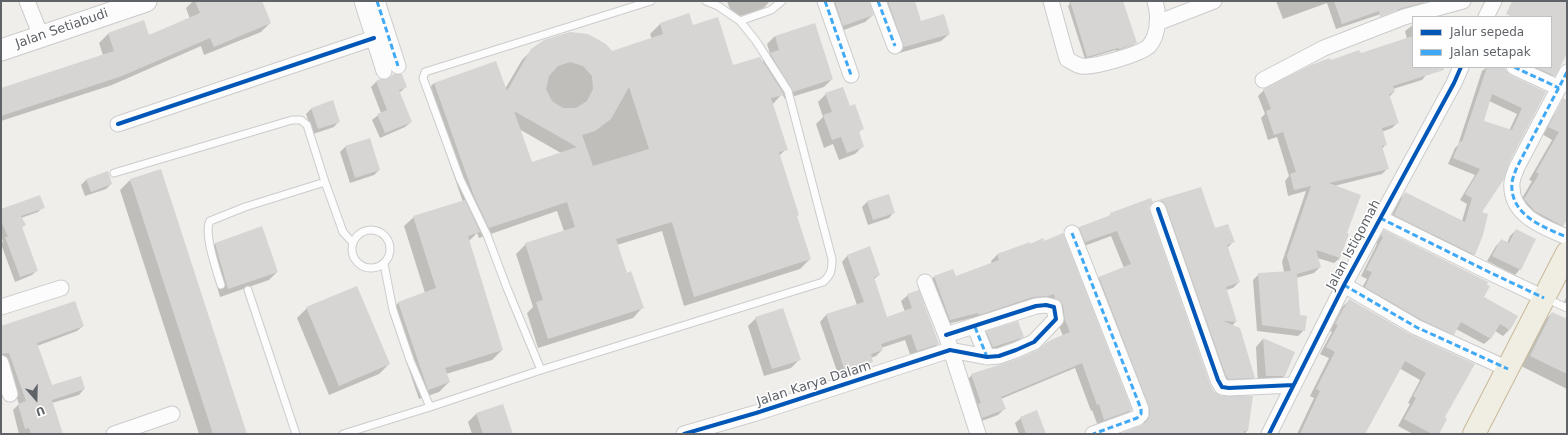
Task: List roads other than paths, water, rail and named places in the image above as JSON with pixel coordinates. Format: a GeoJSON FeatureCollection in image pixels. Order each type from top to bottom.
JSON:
{"type":"FeatureCollection","features":[{"type":"Feature","properties":{"kind":"highway"},"geometry":{"type":"LineString","coordinates":[[1474,434],[1567,253]]}},
{"type":"Feature","properties":{"kind":"street"},"geometry":{"type":"LineString","coordinates":[[27,1],[41,36]]}},
{"type":"Feature","properties":{"kind":"street","name":"Jalan Setiabudi"},"geometry":{"type":"LineString","coordinates":[[1,50],[146,1]]}},
{"type":"Feature","properties":{"kind":"street"},"geometry":{"type":"LineString","coordinates":[[362,1],[374,38],[391,69],[377,1]]}},
{"type":"Feature","properties":{"kind":"street"},"geometry":{"type":"LineString","coordinates":[[825,1],[851,74]]}},
{"type":"Feature","properties":{"kind":"street"},"geometry":{"type":"LineString","coordinates":[[878,1],[895,46]]}},
{"type":"Feature","properties":{"kind":"street"},"geometry":{"type":"LineString","coordinates":[[1051,1],[1067,59],[1072,63],[1082,66],[1105,63],[1128,56],[1148,46],[1155,34],[1157,23],[1154,1]]}},
{"type":"Feature","properties":{"kind":"street"},"geometry":{"type":"LineString","coordinates":[[1157,23],[1214,1]]}},
{"type":"Feature","properties":{"kind":"street"},"geometry":{"type":"LineString","coordinates":[[1263,80],[1324,48],[1404,17],[1463,1]]}},
{"type":"Feature","properties":{"kind":"street"},"geometry":{"type":"LineString","coordinates":[[1486,16],[1494,1]]}},
{"type":"Feature","properties":{"kind":"street"},"geometry":{"type":"LineString","coordinates":[[118,124],[374,38]]}},
{"type":"Feature","properties":{"kind":"street","name":"Jalan Istiqomah"},"geometry":{"type":"LineString","coordinates":[[1269,434],[1344,285],[1460,68]]}},
{"type":"Feature","properties":{"kind":"street"},"geometry":{"type":"LineString","coordinates":[[1516,68],[1559,88]]}},
{"type":"Feature","properties":{"kind":"street"},"geometry":{"type":"LineString","coordinates":[[1567,72],[1517,167],[1512,181],[1514,200],[1527,217],[1539,225],[1567,237]]}},
{"type":"Feature","properties":{"kind":"street"},"geometry":{"type":"LineString","coordinates":[[1158,209],[1218,380],[1222,387],[1294,385]]}},
{"type":"Feature","properties":{"kind":"street"},"geometry":{"type":"LineString","coordinates":[[1380,218],[1487,272],[1544,298]]}},
{"type":"Feature","properties":{"kind":"street"},"geometry":{"type":"LineString","coordinates":[[1072,233],[1141,409],[1141,414],[1137,418],[1094,434]]}},
{"type":"Feature","properties":{"kind":"street"},"geometry":{"type":"LineString","coordinates":[[925,282],[946,335],[978,434]]}},
{"type":"Feature","properties":{"kind":"street"},"geometry":{"type":"LineString","coordinates":[[1344,285],[1416,327],[1508,369]]}},
{"type":"Feature","properties":{"kind":"street"},"geometry":{"type":"LineString","coordinates":[[1,307],[61,288]]}},
{"type":"Feature","properties":{"kind":"street"},"geometry":{"type":"LineString","coordinates":[[946,335],[975,327],[1036,306],[1046,305],[1054,307],[1056,319],[1034,342],[1016,350],[999,356],[988,357],[950,350]]}},
{"type":"Feature","properties":{"kind":"street"},"geometry":{"type":"LineString","coordinates":[[975,327],[988,357]]}},
{"type":"Feature","properties":{"kind":"street","name":"Jalan Karya Dalam"},"geometry":{"type":"LineString","coordinates":[[684,434],[756,413],[950,350]]}},
{"type":"Feature","properties":{"kind":"street"},"geometry":{"type":"LineString","coordinates":[[1,363],[10,394]]}},
{"type":"Feature","properties":{"kind":"street"},"geometry":{"type":"LineString","coordinates":[[114,434],[172,414]]}},
{"type":"Feature","properties":{"kind":"lane"},"geometry":{"type":"LineString","coordinates":[[541,370],[487,235],[460,179],[423,78],[423,74],[425,72],[630,4],[651,1]]}},
{"type":"Feature","properties":{"kind":"lane"},"geometry":{"type":"LineString","coordinates":[[343,434],[541,370],[815,285],[828,277],[831,272],[832,259],[788,90],[756,41],[740,21],[718,6],[706,1]]}},
{"type":"Feature","properties":{"kind":"lane"},"geometry":{"type":"LineString","coordinates":[[740,21],[771,10],[782,1]]}},
{"type":"Feature","properties":{"kind":"lane"},"geometry":{"type":"LineString","coordinates":[[114,173],[292,120],[301,120],[307,125],[343,232],[353,243]]}},
{"type":"Feature","properties":{"kind":"lane"},"geometry":{"type":"LineString","coordinates":[[221,285],[210,242],[208,228],[210,221],[245,207],[325,182]]}},
{"type":"Feature","properties":{"kind":"lane"},"geometry":{"type":"LineString","coordinates":[[370,231],[378,232],[385,236],[389,242],[390,250],[388,258],[384,264],[375,268],[366,268],[358,263],[353,254],[353,243],[362,233],[370,231]]}},
{"type":"Feature","properties":{"kind":"lane"},"geometry":{"type":"LineString","coordinates":[[384,264],[393,310],[410,360],[430,407]]}},
{"type":"Feature","properties":{"kind":"lane"},"geometry":{"type":"LineString","coordinates":[[248,290],[296,434]]}},
{"type":"Feature","properties":{"kind":"lane"},"geometry":{"type":"LineString","coordinates":[[1544,298],[1567,308]]}}]}
